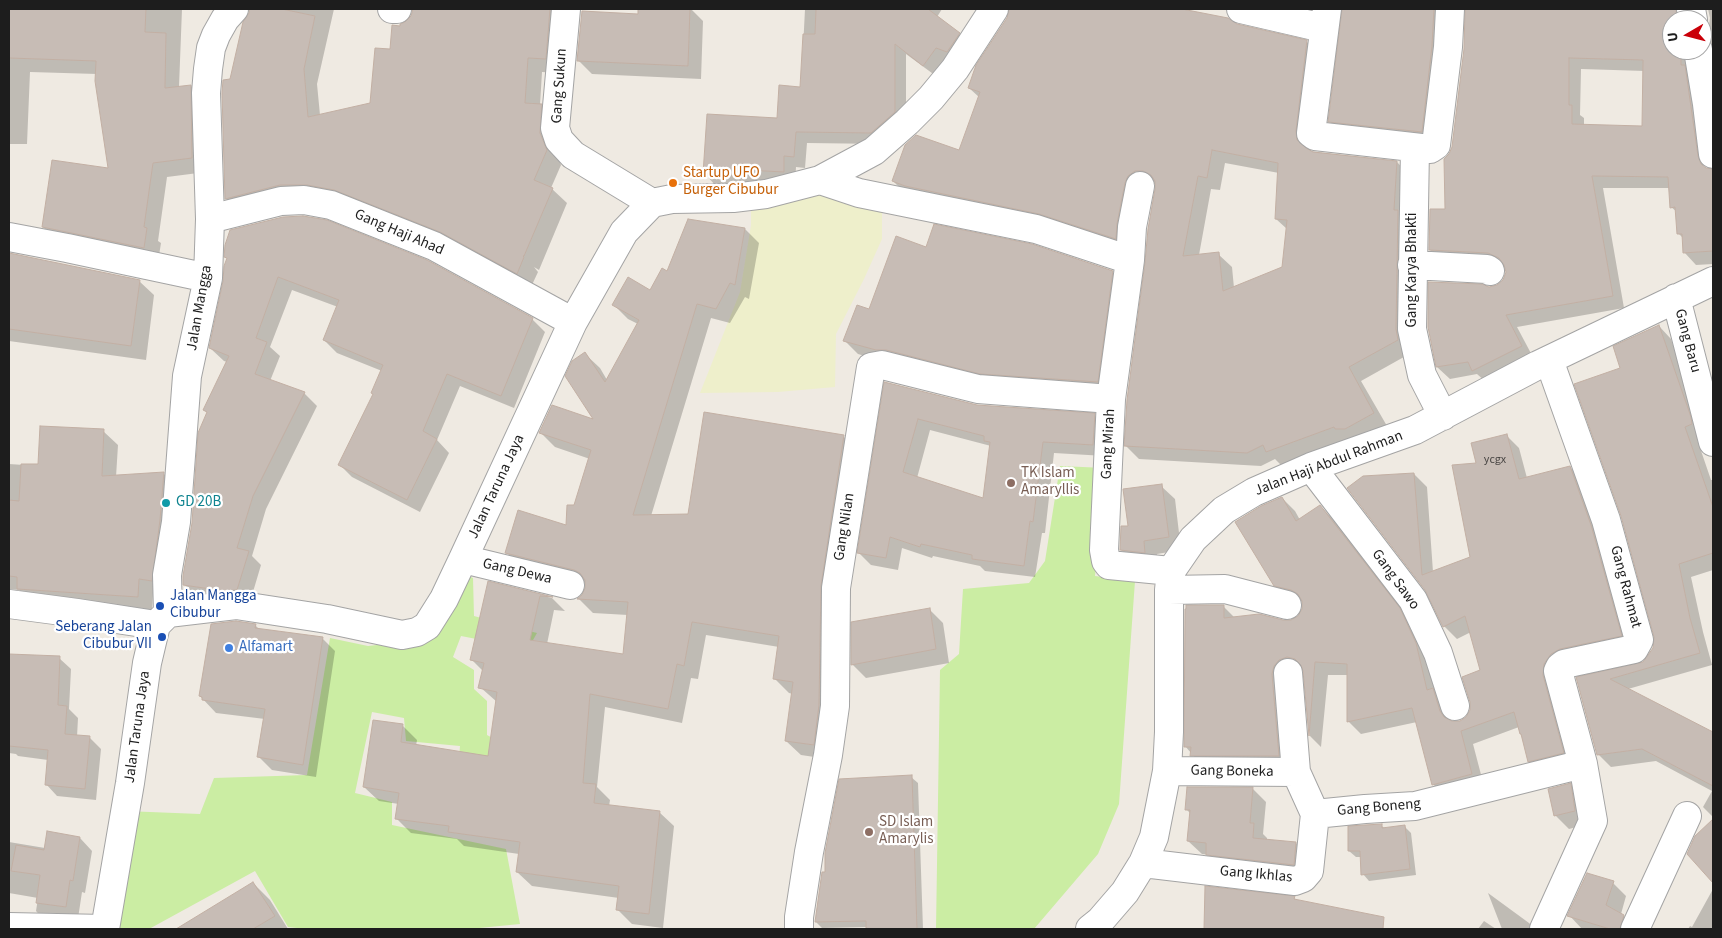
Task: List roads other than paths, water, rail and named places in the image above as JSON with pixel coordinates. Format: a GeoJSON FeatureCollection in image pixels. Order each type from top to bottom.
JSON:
{"type":"FeatureCollection","features":[{"type":"Feature","properties":{"kind":"street","name":"Jalan Mangga"},"geometry":{"type":"LineString","coordinates":[[162,619],[176,522],[186,376],[208,278],[210,219],[206,101],[208,69],[211,48],[216,34],[234,9]]}},
{"type":"Feature","properties":{"kind":"street"},"geometry":{"type":"LineString","coordinates":[[392,9],[397,9]]}},
{"type":"Feature","properties":{"kind":"street","name":"Gang Sukun"},"geometry":{"type":"LineString","coordinates":[[566,9],[555,128],[559,140],[573,155],[652,203]]}},
{"type":"Feature","properties":{"kind":"street"},"geometry":{"type":"LineString","coordinates":[[1241,9],[1324,30],[1311,133],[1315,136],[1430,149],[1436,145],[1448,47],[1450,9]]}},
{"type":"Feature","properties":{"kind":"street"},"geometry":{"type":"LineString","coordinates":[[652,203],[672,199],[733,198],[766,194],[820,180],[874,150],[907,122],[931,98],[955,69],[991,10]]}},
{"type":"Feature","properties":{"kind":"street"},"geometry":{"type":"LineString","coordinates":[[1700,60],[1710,104],[1713,154]]}},
{"type":"Feature","properties":{"kind":"street","name":"Gang Karya Bhakti"},"geometry":{"type":"LineString","coordinates":[[1415,148],[1412,329],[1422,376],[1443,416]]}},
{"type":"Feature","properties":{"kind":"street"},"geometry":{"type":"LineString","coordinates":[[820,180],[859,193],[1036,229],[1130,260]]}},
{"type":"Feature","properties":{"kind":"street","name":"Gang Mirah"},"geometry":{"type":"LineString","coordinates":[[1140,186],[1132,227],[1130,260],[1111,399],[1104,550],[1109,566],[1170,581]]}},
{"type":"Feature","properties":{"kind":"street","name":"Gang Haji Ahad"},"geometry":{"type":"LineString","coordinates":[[210,219],[281,201],[304,200],[331,205],[434,246],[573,322]]}},
{"type":"Feature","properties":{"kind":"street","name":"Jalan Taruna Jaya"},"geometry":{"type":"LineString","coordinates":[[105,929],[130,783],[147,662],[162,619],[236,606],[327,619],[402,635],[417,632],[427,626],[444,599],[573,322],[624,232],[652,203]]}},
{"type":"Feature","properties":{"kind":"street"},"geometry":{"type":"LineString","coordinates":[[9,238],[67,248],[208,278]]}},
{"type":"Feature","properties":{"kind":"street"},"geometry":{"type":"LineString","coordinates":[[1412,265],[1490,271]]}},
{"type":"Feature","properties":{"kind":"street","name":"Jalan Haji Abdul Rahman"},"geometry":{"type":"LineString","coordinates":[[1170,581],[1193,538],[1224,510],[1254,492],[1311,468],[1415,430],[1549,360],[1713,281]]}},
{"type":"Feature","properties":{"kind":"street","name":"Gang Baru"},"geometry":{"type":"LineString","coordinates":[[1676,298],[1713,442]]}},
{"type":"Feature","properties":{"kind":"street","name":"Gang Rahmat"},"geometry":{"type":"LineString","coordinates":[[1544,929],[1593,821],[1582,764],[1558,671],[1560,666],[1634,649],[1639,640],[1606,520],[1549,360]]}},
{"type":"Feature","properties":{"kind":"street","name":"Gang Nilan"},"geometry":{"type":"LineString","coordinates":[[799,929],[799,917],[809,852],[828,755],[835,706],[836,588],[870,367],[882,365],[978,389],[1111,399]]}},
{"type":"Feature","properties":{"kind":"street","name":"Gang Sawo"},"geometry":{"type":"LineString","coordinates":[[1311,468],[1413,600],[1438,653],[1455,706]]}},
{"type":"Feature","properties":{"kind":"street","name":"Gang Dewa"},"geometry":{"type":"LineString","coordinates":[[463,559],[570,585]]}},
{"type":"Feature","properties":{"kind":"street"},"geometry":{"type":"LineString","coordinates":[[1090,929],[1125,892],[1143,863],[1154,837],[1167,771],[1170,581],[1225,590],[1287,605]]}},
{"type":"Feature","properties":{"kind":"street"},"geometry":{"type":"LineString","coordinates":[[9,604],[162,619]]}},
{"type":"Feature","properties":{"kind":"street","name":"Gang Boneng"},"geometry":{"type":"LineString","coordinates":[[1288,673],[1296,772],[1315,814],[1365,808],[1415,806],[1582,764]]}},
{"type":"Feature","properties":{"kind":"street","name":"Gang Boneka"},"geometry":{"type":"LineString","coordinates":[[1167,771],[1296,772]]}},
{"type":"Feature","properties":{"kind":"street","name":"Gang Ikhlas"},"geometry":{"type":"LineString","coordinates":[[1143,863],[1296,881],[1304,878],[1309,871],[1315,814]]}},
{"type":"Feature","properties":{"kind":"street"},"geometry":{"type":"LineString","coordinates":[[1635,929],[1687,816]]}},
{"type":"Feature","properties":{"kind":"street"},"geometry":{"type":"LineString","coordinates":[[9,927],[105,929]]}},
{"type":"Feature","properties":{"kind":"place","name":"Startup UFO Burger Cibubur"},"geometry":{"type":"Point","coordinates":[673,183]}},
{"type":"Feature","properties":{"kind":"place","name":"TK Islam Amaryllis"},"geometry":{"type":"Point","coordinates":[1011,483]}},
{"type":"Feature","properties":{"kind":"place","name":"GD 20B"},"geometry":{"type":"Point","coordinates":[166,503]}},
{"type":"Feature","properties":{"kind":"place","name":"Jalan Mangga Cibubur"},"geometry":{"type":"Point","coordinates":[160,606]}},
{"type":"Feature","properties":{"kind":"place","name":"Seberang Jalan Cibubur VII"},"geometry":{"type":"Point","coordinates":[162,637]}},
{"type":"Feature","properties":{"kind":"place","name":"Alfamart"},"geometry":{"type":"Point","coordinates":[229,648]}},
{"type":"Feature","properties":{"kind":"place","name":"SD Islam Amarylis"},"geometry":{"type":"Point","coordinates":[869,832]}}]}
